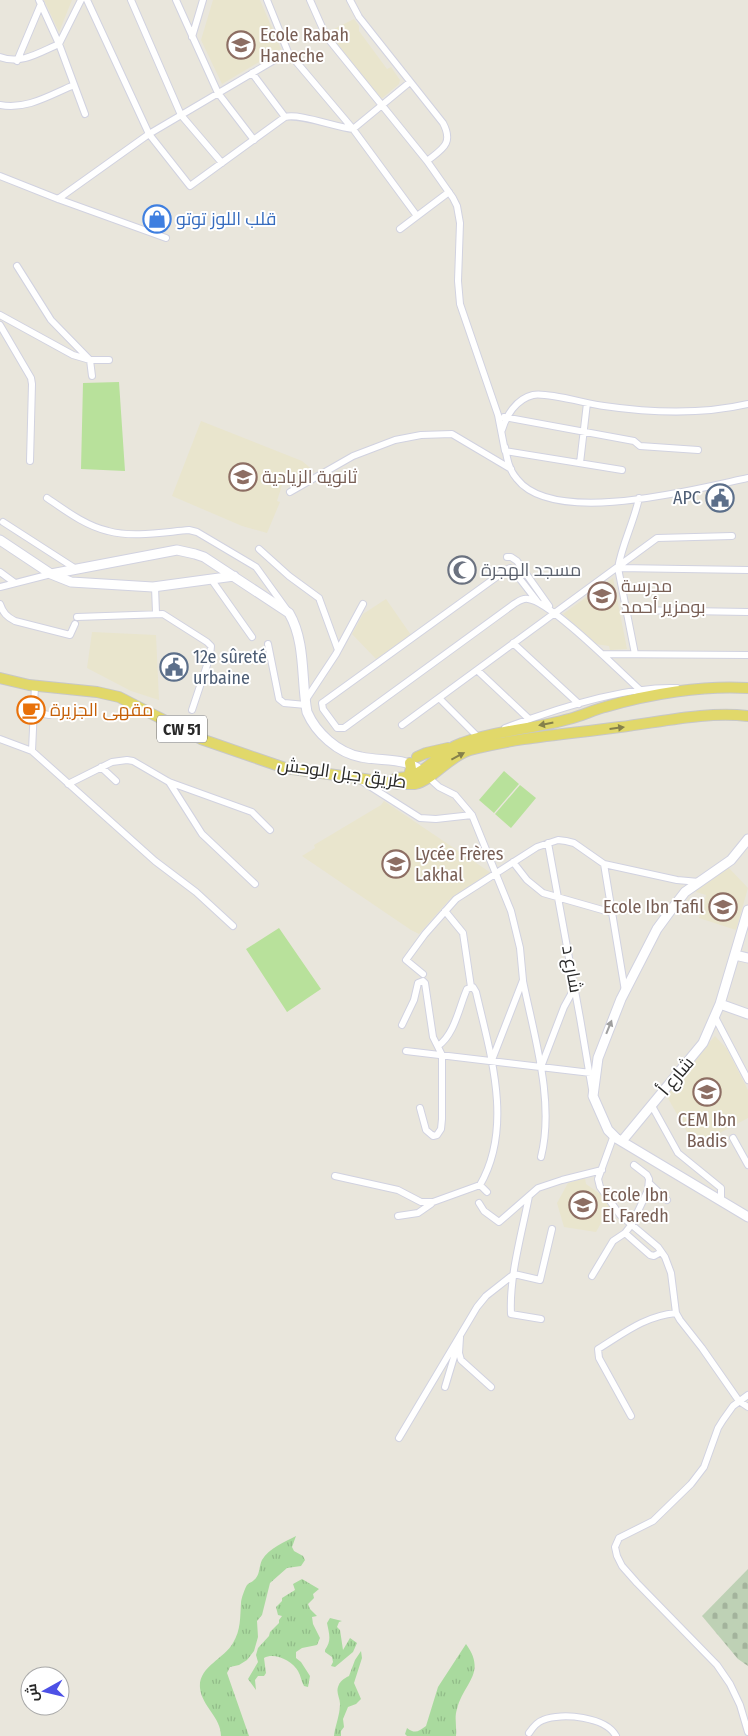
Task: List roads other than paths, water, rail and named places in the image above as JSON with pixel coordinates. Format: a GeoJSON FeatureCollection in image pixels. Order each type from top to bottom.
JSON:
{"type":"FeatureCollection","features":[{"type":"Feature","properties":{"kind":"main road"},"geometry":{"type":"LineString","coordinates":[[0,540],[51,574],[71,582],[155,587],[234,576]]}},
{"type":"Feature","properties":{"kind":"main road"},"geometry":{"type":"LineString","coordinates":[[51,574],[178,550],[195,554],[234,576],[289,613],[299,636],[305,703],[311,721],[322,736],[344,751],[361,757],[413,760],[436,750],[452,748],[484,736],[570,719],[634,700],[701,688],[748,688]]}},
{"type":"Feature","properties":{"kind":"main road","name":"طريق جبل الوحش"},"geometry":{"type":"LineString","coordinates":[[0,678],[119,697],[201,739],[277,766],[408,784],[416,784],[429,771],[468,751],[502,743],[549,735],[708,716],[748,716]]}},
{"type":"Feature","properties":{"kind":"main road"},"geometry":{"type":"LineString","coordinates":[[366,778],[408,777],[429,771],[452,748]]}},
{"type":"Feature","properties":{"kind":"main road"},"geometry":{"type":"LineString","coordinates":[[413,760],[429,771]]}},
{"type":"Feature","properties":{"kind":"main road"},"geometry":{"type":"LineString","coordinates":[[408,777],[413,760]]}},
{"type":"Feature","properties":{"kind":"main road"},"geometry":{"type":"LineString","coordinates":[[748,839],[731,860],[685,892],[656,929],[625,991],[592,1074],[593,1096],[608,1130],[622,1141],[748,1217]]}},
{"type":"Feature","properties":{"kind":"main road","name":"شارع أ"},"geometry":{"type":"LineString","coordinates":[[622,1141],[703,1043],[720,1004],[748,910]]}},
{"type":"Feature","properties":{"kind":"main road"},"geometry":{"type":"LineString","coordinates":[[734,955],[748,958]]}},
{"type":"Feature","properties":{"kind":"main road"},"geometry":{"type":"LineString","coordinates":[[720,1004],[748,1014]]}},
{"type":"Feature","properties":{"kind":"street"},"geometry":{"type":"LineString","coordinates":[[0,58],[16,61],[60,44],[81,0]]}},
{"type":"Feature","properties":{"kind":"street"},"geometry":{"type":"LineString","coordinates":[[87,0],[149,134],[190,186],[285,117],[297,116],[337,127],[352,129],[410,82]]}},
{"type":"Feature","properties":{"kind":"street"},"geometry":{"type":"LineString","coordinates":[[131,0],[181,115],[222,163]]}},
{"type":"Feature","properties":{"kind":"street"},"geometry":{"type":"LineString","coordinates":[[176,0],[218,93],[254,140]]}},
{"type":"Feature","properties":{"kind":"street"},"geometry":{"type":"LineString","coordinates":[[192,37],[204,0]]}},
{"type":"Feature","properties":{"kind":"street"},"geometry":{"type":"LineString","coordinates":[[267,0],[288,52],[352,129],[417,216]]}},
{"type":"Feature","properties":{"kind":"street"},"geometry":{"type":"LineString","coordinates":[[310,0],[326,36],[427,161],[457,206],[459,215],[458,280],[460,304],[498,415],[505,451]]}},
{"type":"Feature","properties":{"kind":"street"},"geometry":{"type":"LineString","coordinates":[[350,0],[359,17],[443,123],[448,132],[444,147],[427,161]]}},
{"type":"Feature","properties":{"kind":"street"},"geometry":{"type":"LineString","coordinates":[[40,2],[60,44],[85,114]]}},
{"type":"Feature","properties":{"kind":"street"},"geometry":{"type":"LineString","coordinates":[[16,61],[40,2]]}},
{"type":"Feature","properties":{"kind":"street"},"geometry":{"type":"LineString","coordinates":[[58,199],[149,134],[288,52]]}},
{"type":"Feature","properties":{"kind":"street"},"geometry":{"type":"LineString","coordinates":[[252,73],[285,117]]}},
{"type":"Feature","properties":{"kind":"street"},"geometry":{"type":"LineString","coordinates":[[0,106],[23,106],[74,85]]}},
{"type":"Feature","properties":{"kind":"street"},"geometry":{"type":"LineString","coordinates":[[0,176],[166,238]]}},
{"type":"Feature","properties":{"kind":"street"},"geometry":{"type":"LineString","coordinates":[[400,229],[449,192]]}},
{"type":"Feature","properties":{"kind":"street"},"geometry":{"type":"LineString","coordinates":[[17,266],[51,320],[90,360],[92,376]]}},
{"type":"Feature","properties":{"kind":"street"},"geometry":{"type":"LineString","coordinates":[[0,315],[73,355],[90,360],[109,360]]}},
{"type":"Feature","properties":{"kind":"street"},"geometry":{"type":"LineString","coordinates":[[0,325],[31,378],[30,461]]}},
{"type":"Feature","properties":{"kind":"street"},"geometry":{"type":"LineString","coordinates":[[748,404],[690,413],[648,411],[543,395],[532,395],[516,405],[506,417],[501,433],[510,469],[518,480],[531,490],[548,498],[567,502],[587,503],[639,498],[748,478]]}},
{"type":"Feature","properties":{"kind":"street"},"geometry":{"type":"LineString","coordinates":[[580,463],[587,403]]}},
{"type":"Feature","properties":{"kind":"street"},"geometry":{"type":"LineString","coordinates":[[498,415],[634,441],[640,446],[698,450]]}},
{"type":"Feature","properties":{"kind":"street"},"geometry":{"type":"LineString","coordinates":[[290,492],[353,456],[395,440],[421,435],[452,434],[510,469]]}},
{"type":"Feature","properties":{"kind":"street"},"geometry":{"type":"LineString","coordinates":[[505,451],[622,470]]}},
{"type":"Feature","properties":{"kind":"street"},"geometry":{"type":"LineString","coordinates":[[47,498],[91,525],[109,532],[136,534],[189,530],[197,532],[256,567],[289,613]]}},
{"type":"Feature","properties":{"kind":"street"},"geometry":{"type":"LineString","coordinates":[[634,654],[618,568],[620,555],[637,510],[639,498]]}},
{"type":"Feature","properties":{"kind":"street"},"geometry":{"type":"LineString","coordinates":[[3,522],[76,569]]}},
{"type":"Feature","properties":{"kind":"street"},"geometry":{"type":"LineString","coordinates":[[402,725],[657,538],[732,536]]}},
{"type":"Feature","properties":{"kind":"street"},"geometry":{"type":"LineString","coordinates":[[259,549],[289,576],[319,598],[338,650]]}},
{"type":"Feature","properties":{"kind":"street"},"geometry":{"type":"LineString","coordinates":[[507,557],[511,557],[517,562],[554,613]]}},
{"type":"Feature","properties":{"kind":"street"},"geometry":{"type":"LineString","coordinates":[[537,602],[510,568],[324,701],[322,703],[323,709],[337,728],[344,728],[521,599],[527,598],[554,613],[640,689]]}},
{"type":"Feature","properties":{"kind":"street"},"geometry":{"type":"LineString","coordinates":[[618,568],[748,570]]}},
{"type":"Feature","properties":{"kind":"street"},"geometry":{"type":"LineString","coordinates":[[0,572],[15,583]]}},
{"type":"Feature","properties":{"kind":"street"},"geometry":{"type":"LineString","coordinates":[[0,586],[51,574]]}},
{"type":"Feature","properties":{"kind":"street"},"geometry":{"type":"LineString","coordinates":[[211,579],[252,637]]}},
{"type":"Feature","properties":{"kind":"street"},"geometry":{"type":"LineString","coordinates":[[155,587],[156,613]]}},
{"type":"Feature","properties":{"kind":"street"},"geometry":{"type":"LineString","coordinates":[[0,604],[3,613],[15,621],[70,635],[75,624]]}},
{"type":"Feature","properties":{"kind":"street"},"geometry":{"type":"LineString","coordinates":[[268,644],[279,698],[284,703],[305,703],[338,650],[363,604]]}},
{"type":"Feature","properties":{"kind":"street"},"geometry":{"type":"LineString","coordinates":[[626,610],[748,612]]}},
{"type":"Feature","properties":{"kind":"street"},"geometry":{"type":"LineString","coordinates":[[77,617],[156,613],[168,616],[210,646],[210,656],[192,710]]}},
{"type":"Feature","properties":{"kind":"street"},"geometry":{"type":"LineString","coordinates":[[514,643],[579,704]]}},
{"type":"Feature","properties":{"kind":"street"},"geometry":{"type":"LineString","coordinates":[[602,654],[748,655]]}},
{"type":"Feature","properties":{"kind":"street"},"geometry":{"type":"LineString","coordinates":[[476,670],[530,719]]}},
{"type":"Feature","properties":{"kind":"street"},"geometry":{"type":"LineString","coordinates":[[32,751],[35,685]]}},
{"type":"Feature","properties":{"kind":"street"},"geometry":{"type":"LineString","coordinates":[[438,698],[484,736],[579,704],[640,689],[656,687],[701,688]]}},
{"type":"Feature","properties":{"kind":"street"},"geometry":{"type":"LineString","coordinates":[[34,712],[49,715]]}},
{"type":"Feature","properties":{"kind":"street"},"geometry":{"type":"LineString","coordinates":[[0,739],[32,751],[155,861],[196,892],[233,926]]}},
{"type":"Feature","properties":{"kind":"street"},"geometry":{"type":"LineString","coordinates":[[68,784],[119,760],[133,761],[169,782],[252,812],[270,830]]}},
{"type":"Feature","properties":{"kind":"street"},"geometry":{"type":"LineString","coordinates":[[101,767],[116,781]]}},
{"type":"Feature","properties":{"kind":"street"},"geometry":{"type":"LineString","coordinates":[[429,771],[439,787],[455,795],[472,815],[511,911],[520,948],[523,980],[545,1091],[547,1121],[541,1157]]}},
{"type":"Feature","properties":{"kind":"street"},"geometry":{"type":"LineString","coordinates":[[354,777],[420,818],[436,819],[472,815]]}},
{"type":"Feature","properties":{"kind":"street"},"geometry":{"type":"LineString","coordinates":[[169,782],[202,834],[255,884]]}},
{"type":"Feature","properties":{"kind":"street"},"geometry":{"type":"LineString","coordinates":[[422,974],[406,960],[445,911],[462,894],[537,847],[548,843],[558,840],[574,843],[604,864],[677,880],[699,882]]}},
{"type":"Feature","properties":{"kind":"street","name":"شارع د"},"geometry":{"type":"LineString","coordinates":[[548,843],[592,1074]]}},
{"type":"Feature","properties":{"kind":"street"},"geometry":{"type":"LineString","coordinates":[[513,862],[527,880],[543,893],[613,913]]}},
{"type":"Feature","properties":{"kind":"street"},"geometry":{"type":"LineString","coordinates":[[604,864],[625,991]]}},
{"type":"Feature","properties":{"kind":"street"},"geometry":{"type":"LineString","coordinates":[[398,1216],[418,1213],[432,1202],[480,1185],[494,1149],[497,1108],[492,1060],[476,992],[471,987],[463,934],[445,911]]}},
{"type":"Feature","properties":{"kind":"street"},"geometry":{"type":"LineString","coordinates":[[492,1060],[523,980]]}},
{"type":"Feature","properties":{"kind":"street"},"geometry":{"type":"LineString","coordinates":[[402,1024],[414,1000],[418,983],[423,981],[425,983],[433,1037],[442,1055],[442,1119],[441,1129],[437,1135],[432,1136],[426,1130],[420,1108]]}},
{"type":"Feature","properties":{"kind":"street"},"geometry":{"type":"LineString","coordinates":[[438,1046],[444,1042],[458,1014],[467,989],[471,987]]}},
{"type":"Feature","properties":{"kind":"street"},"geometry":{"type":"LineString","coordinates":[[540,1068],[564,1007],[575,987]]}},
{"type":"Feature","properties":{"kind":"street"},"geometry":{"type":"LineString","coordinates":[[715,1017],[748,1080]]}},
{"type":"Feature","properties":{"kind":"street"},"geometry":{"type":"LineString","coordinates":[[406,1051],[492,1060],[592,1074]]}},
{"type":"Feature","properties":{"kind":"street"},"geometry":{"type":"LineString","coordinates":[[652,1106],[678,1153],[722,1188],[721,1200]]}},
{"type":"Feature","properties":{"kind":"street"},"geometry":{"type":"LineString","coordinates":[[614,1135],[598,1179],[600,1187],[620,1215],[661,1252],[671,1273],[676,1313],[739,1401],[748,1408]]}},
{"type":"Feature","properties":{"kind":"street"},"geometry":{"type":"LineString","coordinates":[[733,1138],[748,1165]]}},
{"type":"Feature","properties":{"kind":"street"},"geometry":{"type":"LineString","coordinates":[[592,1276],[613,1241],[625,1233],[632,1224],[650,1184],[650,1179],[634,1165]]}},
{"type":"Feature","properties":{"kind":"street"},"geometry":{"type":"LineString","coordinates":[[478,1203],[484,1211],[499,1222],[538,1188],[602,1170]]}},
{"type":"Feature","properties":{"kind":"street"},"geometry":{"type":"LineString","coordinates":[[335,1176],[398,1190],[421,1202],[432,1202]]}},
{"type":"Feature","properties":{"kind":"street"},"geometry":{"type":"LineString","coordinates":[[650,1184],[667,1200]]}},
{"type":"Feature","properties":{"kind":"street"},"geometry":{"type":"LineString","coordinates":[[480,1185],[487,1192]]}},
{"type":"Feature","properties":{"kind":"street"},"geometry":{"type":"LineString","coordinates":[[529,1196],[514,1274],[510,1302],[511,1314],[541,1319]]}},
{"type":"Feature","properties":{"kind":"street"},"geometry":{"type":"LineString","coordinates":[[514,1274],[540,1280],[552,1229]]}},
{"type":"Feature","properties":{"kind":"street"},"geometry":{"type":"LineString","coordinates":[[625,1233],[650,1255],[654,1256],[661,1252]]}},
{"type":"Feature","properties":{"kind":"street"},"geometry":{"type":"LineString","coordinates":[[399,1438],[477,1307],[486,1296],[514,1274]]}},
{"type":"Feature","properties":{"kind":"street"},"geometry":{"type":"LineString","coordinates":[[631,1416],[599,1358],[598,1349],[639,1323],[659,1315],[676,1313]]}},
{"type":"Feature","properties":{"kind":"street"},"geometry":{"type":"LineString","coordinates":[[460,1337],[459,1353],[461,1360],[491,1387]]}},
{"type":"Feature","properties":{"kind":"street"},"geometry":{"type":"LineString","coordinates":[[445,1387],[460,1337]]}},
{"type":"Feature","properties":{"kind":"street"},"geometry":{"type":"LineString","coordinates":[[748,1395],[733,1406],[718,1428],[706,1461],[691,1484],[653,1521],[619,1538],[616,1552],[622,1566],[637,1583],[717,1665],[730,1684],[740,1705],[748,1732]]}},
{"type":"Feature","properties":{"kind":"street"},"geometry":{"type":"LineString","coordinates":[[529,1733],[541,1720],[574,1717],[608,1725],[616,1736]]}},
{"type":"Feature","properties":{"kind":"place","name":"Ecole Rabah Haneche"},"geometry":{"type":"Point","coordinates":[241,45]}},
{"type":"Feature","properties":{"kind":"place","name":"قلب اللوز توتو"},"geometry":{"type":"Point","coordinates":[157,219]}},
{"type":"Feature","properties":{"kind":"place","name":"ثانوية الزيادية"},"geometry":{"type":"Point","coordinates":[243,477]}},
{"type":"Feature","properties":{"kind":"place","name":"APC"},"geometry":{"type":"Point","coordinates":[720,498]}},
{"type":"Feature","properties":{"kind":"place","name":"مسجد الهجرة"},"geometry":{"type":"Point","coordinates":[462,570]}},
{"type":"Feature","properties":{"kind":"place","name":"مدرسة بومزير أحمد"},"geometry":{"type":"Point","coordinates":[602,596]}},
{"type":"Feature","properties":{"kind":"place","name":"12e sûreté urbaine"},"geometry":{"type":"Point","coordinates":[174,667]}},
{"type":"Feature","properties":{"kind":"place","name":"مقهى الجزيرة"},"geometry":{"type":"Point","coordinates":[31,710]}},
{"type":"Feature","properties":{"kind":"place","name":"Lycée Frères Lakhal"},"geometry":{"type":"Point","coordinates":[396,864]}},
{"type":"Feature","properties":{"kind":"place","name":"Ecole Ibn Tafil"},"geometry":{"type":"Point","coordinates":[723,907]}},
{"type":"Feature","properties":{"kind":"place","name":"CEM Ibn Badis"},"geometry":{"type":"Point","coordinates":[707,1092]}},
{"type":"Feature","properties":{"kind":"place","name":"Ecole Ibn El Faredh"},"geometry":{"type":"Point","coordinates":[583,1205]}}]}
